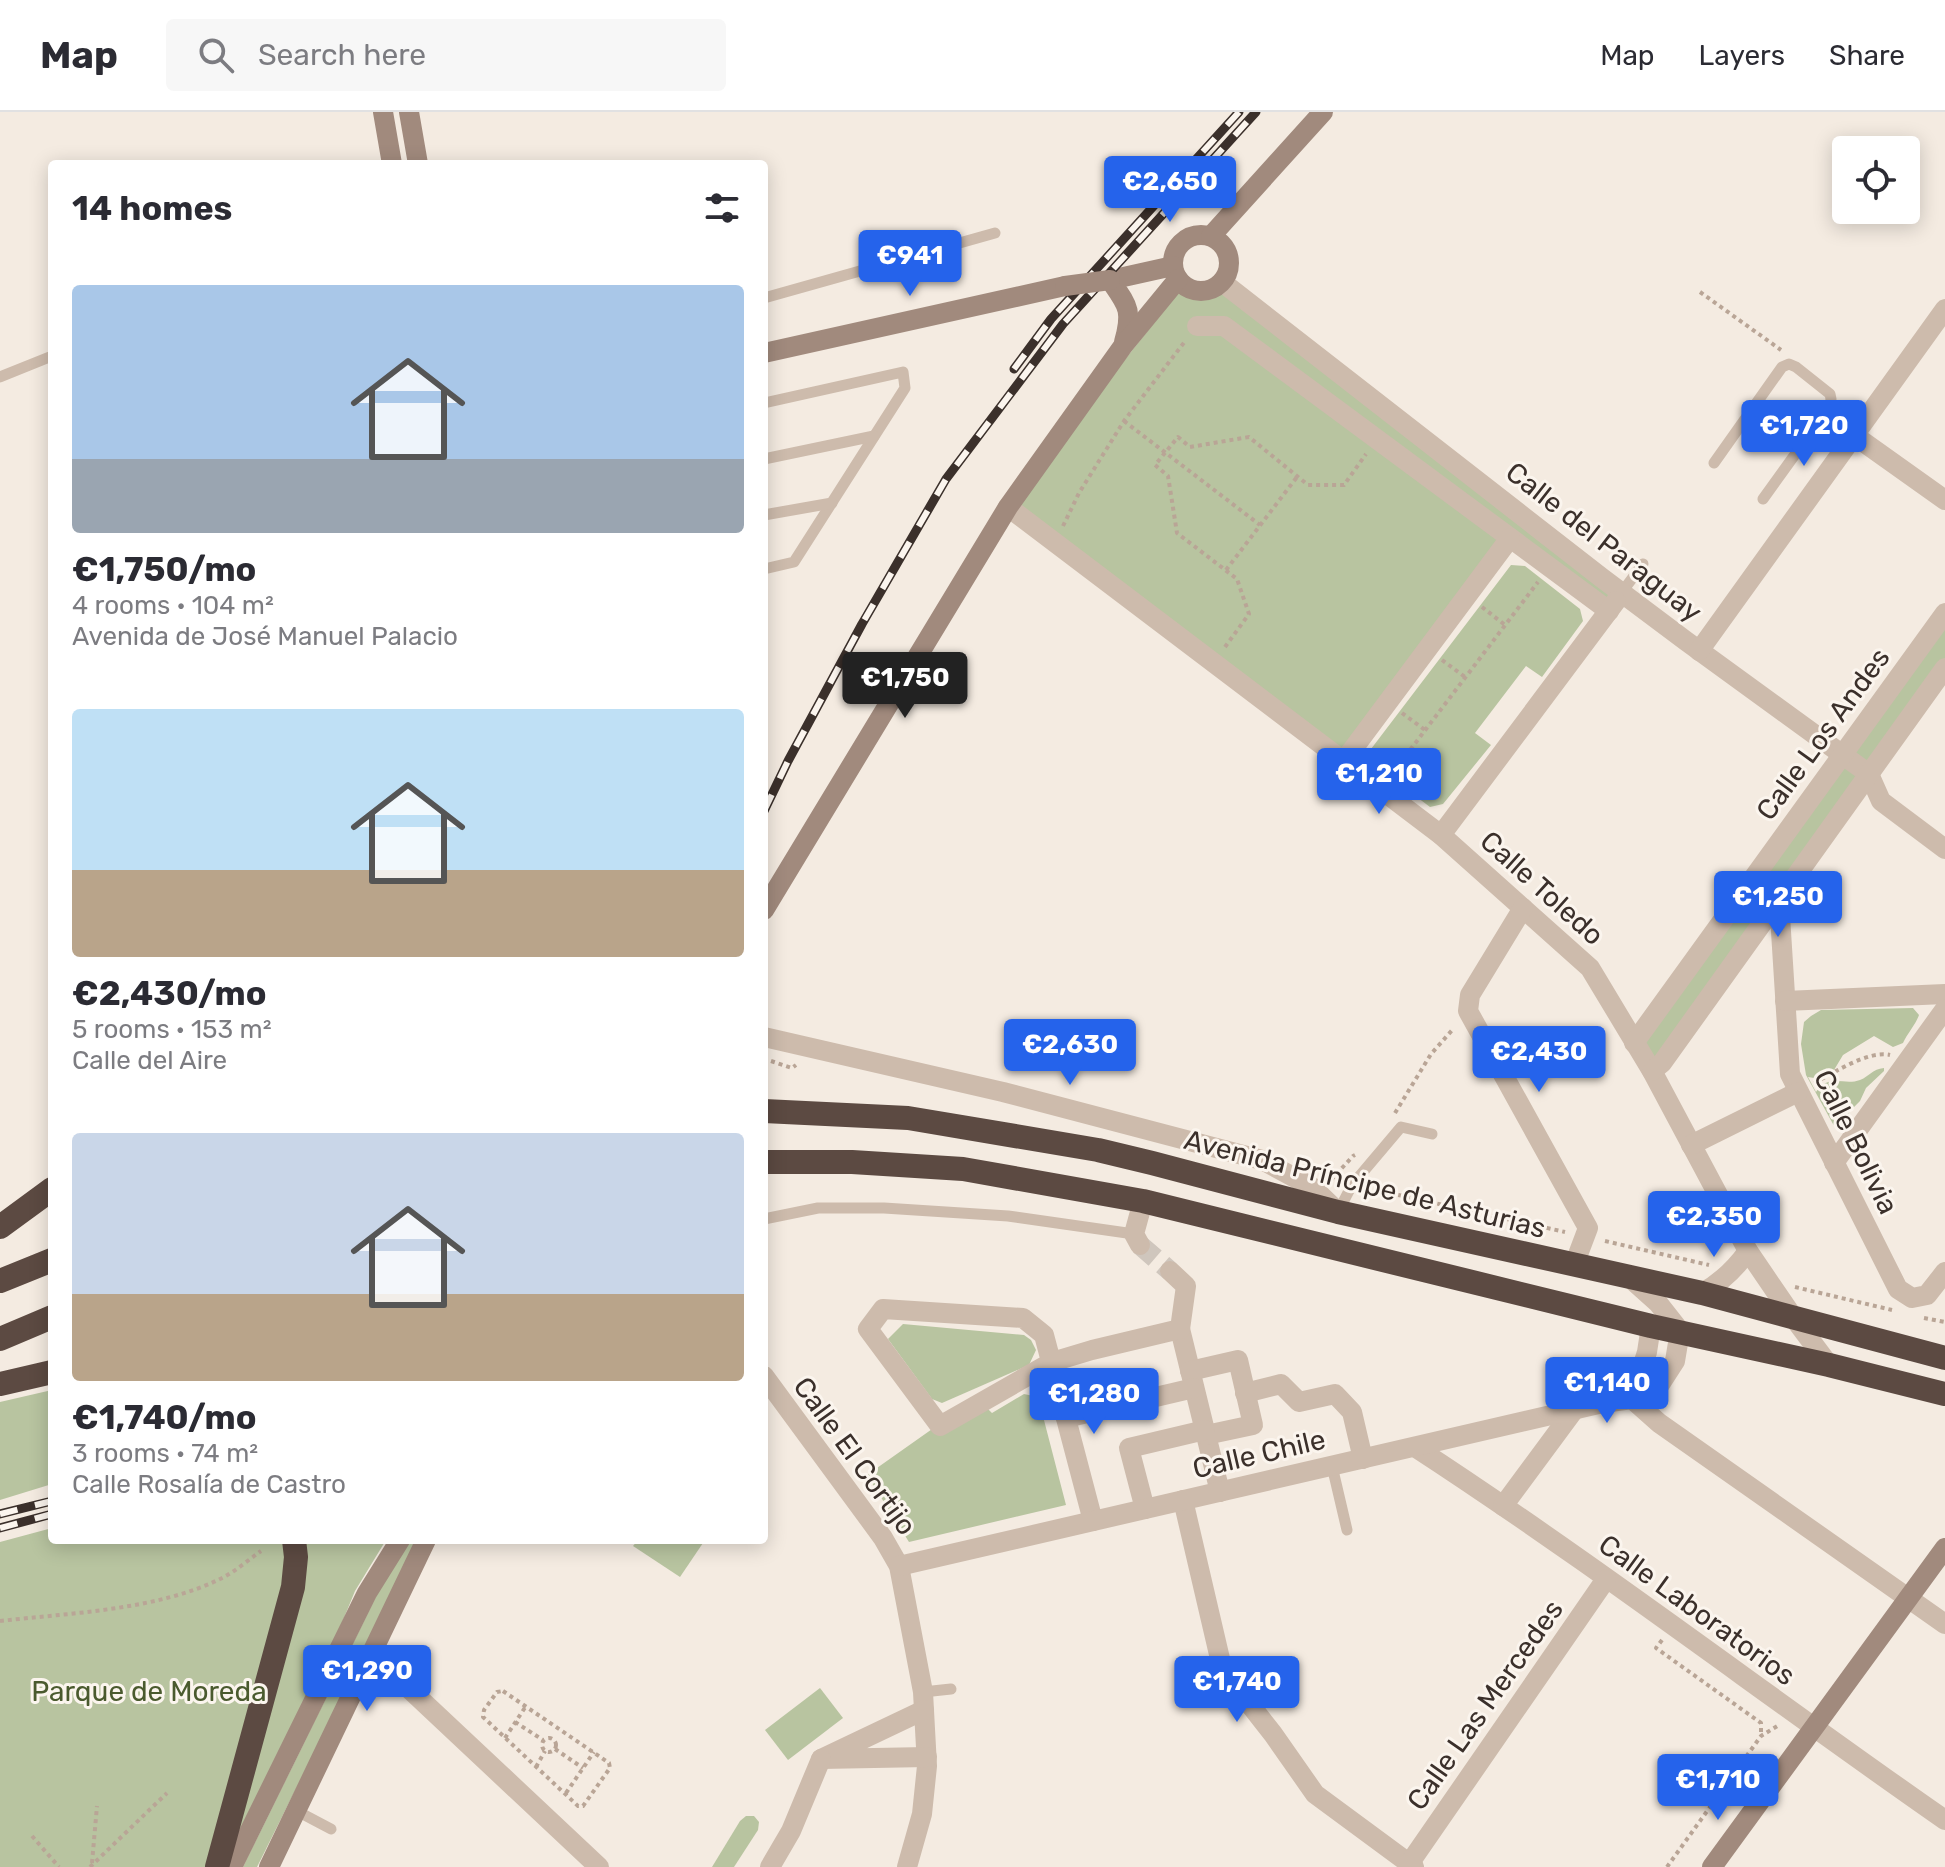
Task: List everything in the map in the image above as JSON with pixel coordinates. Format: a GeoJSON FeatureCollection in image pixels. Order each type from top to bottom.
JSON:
{"type":"FeatureCollection","features":[{"type":"Feature","properties":{"kind":"highway","name":"Avenida Príncipe de Asturias"},"geometry":{"type":"LineString","coordinates":[[768,1111],[908,1118],[1098,1150],[1338,1212],[1702,1293],[1945,1358]]}},
{"type":"Feature","properties":{"kind":"highway"},"geometry":{"type":"LineString","coordinates":[[768,1162],[852,1162],[963,1169],[1143,1201],[1651,1326],[1945,1394]]}},
{"type":"Feature","properties":{"kind":"highway"},"geometry":{"type":"LineString","coordinates":[[0,1227],[48,1192]]}},
{"type":"Feature","properties":{"kind":"highway"},"geometry":{"type":"LineString","coordinates":[[0,1281],[48,1262]]}},
{"type":"Feature","properties":{"kind":"highway"},"geometry":{"type":"LineString","coordinates":[[0,1339],[48,1319]]}},
{"type":"Feature","properties":{"kind":"highway"},"geometry":{"type":"LineString","coordinates":[[0,1384],[48,1373]]}},
{"type":"Feature","properties":{"kind":"highway"},"geometry":{"type":"LineString","coordinates":[[217,1867],[293,1587],[294,1544]]}},
{"type":"Feature","properties":{"kind":"main road"},"geometry":{"type":"LineString","coordinates":[[383,112],[391,160]]}},
{"type":"Feature","properties":{"kind":"main road"},"geometry":{"type":"LineString","coordinates":[[409,112],[417,160]]}},
{"type":"Feature","properties":{"kind":"main road"},"geometry":{"type":"LineString","coordinates":[[1211,236],[1323,112]]}},
{"type":"Feature","properties":{"kind":"main road"},"geometry":{"type":"LineString","coordinates":[[1197,235],[1211,236],[1222,244],[1229,256],[1229,270],[1222,282],[1211,289],[1197,291],[1184,285],[1176,273],[1175,252],[1184,241],[1197,235]]}},
{"type":"Feature","properties":{"kind":"main road"},"geometry":{"type":"LineString","coordinates":[[768,352],[1065,286],[1176,273]]}},
{"type":"Feature","properties":{"kind":"main road"},"geometry":{"type":"LineString","coordinates":[[768,903],[1008,507],[1176,273]]}},
{"type":"Feature","properties":{"kind":"main road"},"geometry":{"type":"LineString","coordinates":[[1110,280],[1124,300],[1130,319],[1123,346]]}},
{"type":"Feature","properties":{"kind":"main road"},"geometry":{"type":"LineString","coordinates":[[232,1867],[367,1593],[398,1544]]}},
{"type":"Feature","properties":{"kind":"main road"},"geometry":{"type":"LineString","coordinates":[[269,1867],[424,1544]]}},
{"type":"Feature","properties":{"kind":"main road"},"geometry":{"type":"LineString","coordinates":[[1720,1864],[1945,1548]]}},
{"type":"Feature","properties":{"kind":"street","name":"Calle del Paraguay"},"geometry":{"type":"LineString","coordinates":[[1222,282],[1699,651],[1869,774],[1881,801],[1945,849]]}},
{"type":"Feature","properties":{"kind":"street"},"geometry":{"type":"LineString","coordinates":[[1699,651],[1945,309]]}},
{"type":"Feature","properties":{"kind":"street","name":"Calle del Paraguay"},"geometry":{"type":"LineString","coordinates":[[1197,326],[1224,326],[1609,611]]}},
{"type":"Feature","properties":{"kind":"street"},"geometry":{"type":"LineString","coordinates":[[1855,436],[1945,500]]}},
{"type":"Feature","properties":{"kind":"street","name":"Calle Toledo"},"geometry":{"type":"LineString","coordinates":[[1008,507],[1441,835],[1590,968],[1652,1071],[1748,1251],[1829,1365]]}},
{"type":"Feature","properties":{"kind":"street"},"geometry":{"type":"LineString","coordinates":[[1344,761],[1510,538]]}},
{"type":"Feature","properties":{"kind":"street"},"geometry":{"type":"LineString","coordinates":[[1441,835],[1622,592]]}},
{"type":"Feature","properties":{"kind":"street","name":"Calle Los Andes"},"geometry":{"type":"LineString","coordinates":[[1634,1043],[1945,613]]}},
{"type":"Feature","properties":{"kind":"street"},"geometry":{"type":"LineString","coordinates":[[1652,1071],[1662,1063],[1945,668]]}},
{"type":"Feature","properties":{"kind":"street","name":"Calle Bolivia"},"geometry":{"type":"LineString","coordinates":[[1779,900],[1790,1074],[1798,1092],[1898,1289],[1912,1298],[1927,1295],[1945,1272]]}},
{"type":"Feature","properties":{"kind":"street"},"geometry":{"type":"LineString","coordinates":[[1523,908],[1470,995],[1468,1011],[1588,1228],[1574,1265]]}},
{"type":"Feature","properties":{"kind":"street"},"geometry":{"type":"LineString","coordinates":[[1785,1001],[1945,994]]}},
{"type":"Feature","properties":{"kind":"street"},"geometry":{"type":"LineString","coordinates":[[1834,1163],[1945,1009]]}},
{"type":"Feature","properties":{"kind":"street"},"geometry":{"type":"LineString","coordinates":[[768,1038],[1003,1092],[1262,1160],[1312,1187],[1338,1212]]}},
{"type":"Feature","properties":{"kind":"street"},"geometry":{"type":"LineString","coordinates":[[1691,1145],[1798,1092]]}},
{"type":"Feature","properties":{"kind":"street"},"geometry":{"type":"LineString","coordinates":[[1137,1239],[1143,1201]]}},
{"type":"Feature","properties":{"kind":"street"},"geometry":{"type":"LineString","coordinates":[[1702,1293],[1719,1284],[1748,1251]]}},
{"type":"Feature","properties":{"kind":"street"},"geometry":{"type":"LineString","coordinates":[[1170,1271],[1186,1286],[1180,1329],[1220,1492]]}},
{"type":"Feature","properties":{"kind":"street"},"geometry":{"type":"LineString","coordinates":[[1629,1277],[1658,1303],[1680,1331]]}},
{"type":"Feature","properties":{"kind":"street"},"geometry":{"type":"LineString","coordinates":[[1093,1521],[1052,1362],[1044,1335],[1023,1318],[883,1309],[868,1329],[940,1426],[1052,1362],[1180,1329]]}},
{"type":"Feature","properties":{"kind":"street"},"geometry":{"type":"LineString","coordinates":[[1651,1326],[1647,1352],[1632,1399],[1659,1423],[1940,1621]]}},
{"type":"Feature","properties":{"kind":"street","name":"Calle Chile"},"geometry":{"type":"LineString","coordinates":[[899,1566],[1632,1399],[1655,1392],[1675,1361],[1680,1331]]}},
{"type":"Feature","properties":{"kind":"street"},"geometry":{"type":"LineString","coordinates":[[1066,1418],[1192,1380],[1238,1360],[1253,1425],[1129,1448],[1145,1509]]}},
{"type":"Feature","properties":{"kind":"street","name":"Calle El Cortijo"},"geometry":{"type":"LineString","coordinates":[[768,1382],[883,1538],[899,1566],[923,1701],[927,1757],[922,1814],[907,1867]]}},
{"type":"Feature","properties":{"kind":"street"},"geometry":{"type":"LineString","coordinates":[[1245,1393],[1281,1384],[1299,1402],[1335,1394],[1352,1412],[1363,1459]]}},
{"type":"Feature","properties":{"kind":"street"},"geometry":{"type":"LineString","coordinates":[[1503,1506],[1574,1410]]}},
{"type":"Feature","properties":{"kind":"street","name":"Calle Laboratorios"},"geometry":{"type":"LineString","coordinates":[[1415,1447],[1673,1625],[1795,1716],[1945,1820]]}},
{"type":"Feature","properties":{"kind":"street"},"geometry":{"type":"LineString","coordinates":[[1183,1500],[1226,1674],[1315,1794],[1412,1865]]}},
{"type":"Feature","properties":{"kind":"street","name":"Calle Las Mercedes"},"geometry":{"type":"LineString","coordinates":[[1412,1865],[1606,1579]]}},
{"type":"Feature","properties":{"kind":"street"},"geometry":{"type":"LineString","coordinates":[[371,1653],[595,1866]]}},
{"type":"Feature","properties":{"kind":"street"},"geometry":{"type":"LineString","coordinates":[[770,1867],[791,1831],[821,1759],[923,1701]]}},
{"type":"Feature","properties":{"kind":"street"},"geometry":{"type":"LineString","coordinates":[[821,1759],[927,1757]]}},
{"type":"Feature","properties":{"kind":"lane"},"geometry":{"type":"LineString","coordinates":[[768,297],[995,233]]}},
{"type":"Feature","properties":{"kind":"lane"},"geometry":{"type":"LineString","coordinates":[[0,377],[48,358]]}},
{"type":"Feature","properties":{"kind":"lane"},"geometry":{"type":"LineString","coordinates":[[1714,463],[1782,367],[1789,364],[1796,367],[1830,394],[1830,406],[1763,499]]}},
{"type":"Feature","properties":{"kind":"lane"},"geometry":{"type":"LineString","coordinates":[[768,402],[903,372],[905,388],[794,562],[768,568]]}},
{"type":"Feature","properties":{"kind":"lane"},"geometry":{"type":"LineString","coordinates":[[768,458],[874,436]]}},
{"type":"Feature","properties":{"kind":"lane"},"geometry":{"type":"LineString","coordinates":[[768,514],[832,503]]}},
{"type":"Feature","properties":{"kind":"lane"},"geometry":{"type":"LineString","coordinates":[[1622,592],[1643,564]]}},
{"type":"Feature","properties":{"kind":"lane"},"geometry":{"type":"LineString","coordinates":[[1338,1212],[1352,1185],[1401,1127],[1432,1134]]}},
{"type":"Feature","properties":{"kind":"lane"},"geometry":{"type":"LineString","coordinates":[[768,1218],[818,1208],[884,1208],[1008,1216],[1137,1239]]}},
{"type":"Feature","properties":{"kind":"lane"},"geometry":{"type":"LineString","coordinates":[[1332,1466],[1347,1530]]}},
{"type":"Feature","properties":{"kind":"lane"},"geometry":{"type":"LineString","coordinates":[[923,1701],[951,1689]]}},
{"type":"Feature","properties":{"kind":"lane"},"geometry":{"type":"LineString","coordinates":[[295,1810],[331,1829]]}},
{"type":"Feature","properties":{"kind":"path"},"geometry":{"type":"LineString","coordinates":[[1052,540],[1067,521],[1079,493],[1124,421],[1197,326]]}},
{"type":"Feature","properties":{"kind":"path"},"geometry":{"type":"LineString","coordinates":[[1124,421],[1260,525]]}},
{"type":"Feature","properties":{"kind":"path"},"geometry":{"type":"LineString","coordinates":[[1213,663],[1249,614],[1237,579],[1177,533],[1168,476],[1155,465],[1178,437],[1190,447],[1249,437],[1308,485],[1344,485],[1377,439]]}},
{"type":"Feature","properties":{"kind":"path"},"geometry":{"type":"LineString","coordinates":[[1226,570],[1297,477]]}},
{"type":"Feature","properties":{"kind":"path"},"geometry":{"type":"LineString","coordinates":[[1381,789],[1549,567]]}},
{"type":"Feature","properties":{"kind":"path"},"geometry":{"type":"LineString","coordinates":[[1480,606],[1505,625]]}},
{"type":"Feature","properties":{"kind":"path"},"geometry":{"type":"LineString","coordinates":[[1440,658],[1465,677]]}},
{"type":"Feature","properties":{"kind":"path"},"geometry":{"type":"LineString","coordinates":[[1400,712],[1425,730]]}},
{"type":"Feature","properties":{"kind":"path"},"geometry":{"type":"LineString","coordinates":[[1394,1116],[1431,1054],[1468,1011]]}},
{"type":"Feature","properties":{"kind":"path"},"geometry":{"type":"LineString","coordinates":[[1798,1092],[1860,1060]]}},
{"type":"Feature","properties":{"kind":"path"},"geometry":{"type":"LineString","coordinates":[[1330,1182],[1353,1156],[1363,1155]]}},
{"type":"Feature","properties":{"kind":"path"},"geometry":{"type":"LineString","coordinates":[[0,1621],[117,1607],[187,1593],[223,1578],[261,1551]]}},
{"type":"Feature","properties":{"kind":"path"},"geometry":{"type":"LineString","coordinates":[[1673,1625],[1656,1648],[1761,1723],[1761,1736]]}},
{"type":"Feature","properties":{"kind":"path"},"geometry":{"type":"LineString","coordinates":[[503,1691],[526,1706],[609,1763],[610,1768],[583,1806],[578,1806],[483,1717],[484,1710],[497,1692],[503,1691]]}},
{"type":"Feature","properties":{"kind":"path"},"geometry":{"type":"LineString","coordinates":[[505,1738],[526,1706]]}},
{"type":"Feature","properties":{"kind":"path"},"geometry":{"type":"LineString","coordinates":[[1667,1867],[1761,1736],[1795,1716]]}},
{"type":"Feature","properties":{"kind":"path"},"geometry":{"type":"LineString","coordinates":[[515,1722],[543,1740],[554,1740],[555,1749]]}},
{"type":"Feature","properties":{"kind":"path"},"geometry":{"type":"LineString","coordinates":[[543,1740],[541,1745],[545,1751]]}},
{"type":"Feature","properties":{"kind":"path"},"geometry":{"type":"LineString","coordinates":[[555,1749],[583,1768]]}},
{"type":"Feature","properties":{"kind":"path"},"geometry":{"type":"LineString","coordinates":[[545,1751],[555,1749]]}},
{"type":"Feature","properties":{"kind":"path"},"geometry":{"type":"LineString","coordinates":[[536,1767],[545,1751]]}},
{"type":"Feature","properties":{"kind":"path"},"geometry":{"type":"LineString","coordinates":[[565,1794],[594,1752]]}},
{"type":"Feature","properties":{"kind":"path"},"geometry":{"type":"LineString","coordinates":[[91,1866],[167,1793]]}},
{"type":"Feature","properties":{"kind":"path"},"geometry":{"type":"LineString","coordinates":[[91,1866],[97,1806]]}},
{"type":"Feature","properties":{"kind":"path"},"geometry":{"type":"LineString","coordinates":[[32,1836],[59,1867]]}},
{"type":"Feature","properties":{"kind":"green space"},"geometry":{"type":"Polygon","coordinates":[[[1184,285],[1200,290],[1216,286],[1622,592],[1609,611],[1510,539],[1344,761],[1008,507],[1184,285]]]}},
{"type":"Feature","properties":{"kind":"green space"},"geometry":{"type":"Polygon","coordinates":[[[1511,565],[1525,566],[1580,609],[1583,621],[1542,677],[1526,666],[1475,733],[1491,745],[1443,804],[1430,807],[1373,764],[1371,749],[1511,565]]]}},
{"type":"Feature","properties":{"kind":"green space"},"geometry":{"type":"Polygon","coordinates":[[[1945,613],[1945,668],[1662,1063],[1634,1043],[1945,613]]]}},
{"type":"Feature","properties":{"kind":"green space"},"geometry":{"type":"Polygon","coordinates":[[[1913,1008],[1919,1015],[1903,1043],[1893,1047],[1874,1036],[1843,1055],[1834,1070],[1814,1078],[1808,1077],[1816,1092],[1831,1081],[1860,1080],[1884,1068],[1866,1088],[1842,1126],[1836,1127],[1806,1075],[1801,1044],[1804,1022],[1821,1010],[1913,1008]]]}},
{"type":"Feature","properties":{"kind":"green space"},"geometry":{"type":"Polygon","coordinates":[[[903,1324],[1024,1335],[1036,1350],[1029,1365],[942,1403],[932,1399],[888,1339],[903,1324]]]}},
{"type":"Feature","properties":{"kind":"green space"},"geometry":{"type":"Polygon","coordinates":[[[48,1391],[48,1485],[0,1500],[0,1402],[48,1391]]]}},
{"type":"Feature","properties":{"kind":"green space"},"geometry":{"type":"Polygon","coordinates":[[[1024,1394],[1038,1397],[1066,1505],[909,1542],[867,1475],[935,1427],[985,1406],[992,1413],[1024,1394]]]}},
{"type":"Feature","properties":{"kind":"green space","name":"Parque de Moreda"},"geometry":{"type":"Polygon","coordinates":[[[48,1529],[48,1544],[384,1544],[355,1591],[313,1693],[222,1867],[0,1867],[0,1542],[48,1529]]]}},
{"type":"Feature","properties":{"kind":"green space"},"geometry":{"type":"Polygon","coordinates":[[[406,1544],[414,1544],[401,1578],[257,1867],[243,1867],[387,1574],[406,1544]]]}},
{"type":"Feature","properties":{"kind":"green space"},"geometry":{"type":"Polygon","coordinates":[[[635,1544],[702,1544],[680,1577],[633,1546],[635,1544]]]}},
{"type":"Feature","properties":{"kind":"green space"},"geometry":{"type":"Polygon","coordinates":[[[820,1688],[843,1718],[788,1760],[765,1730],[820,1688]]]}},
{"type":"Feature","properties":{"kind":"green space"},"geometry":{"type":"Polygon","coordinates":[[[746,1816],[754,1816],[759,1822],[758,1830],[734,1867],[712,1867],[740,1821],[746,1816]]]}},
{"type":"Feature","properties":{"kind":"tunnel"},"geometry":{"type":"LineString","coordinates":[[1140,1245],[1170,1271]]}},
{"type":"Feature","properties":{"kind":"railway"},"geometry":{"type":"LineString","coordinates":[[1014,369],[1051,319],[1239,112]]}},
{"type":"Feature","properties":{"kind":"railway"},"geometry":{"type":"LineString","coordinates":[[768,803],[862,624],[946,479],[1063,324],[1256,112]]}},
{"type":"Feature","properties":{"kind":"railway"},"geometry":{"type":"LineString","coordinates":[[0,1514],[48,1502]]}},
{"type":"Feature","properties":{"kind":"railway"},"geometry":{"type":"LineString","coordinates":[[0,1528],[48,1515]]}}]}
